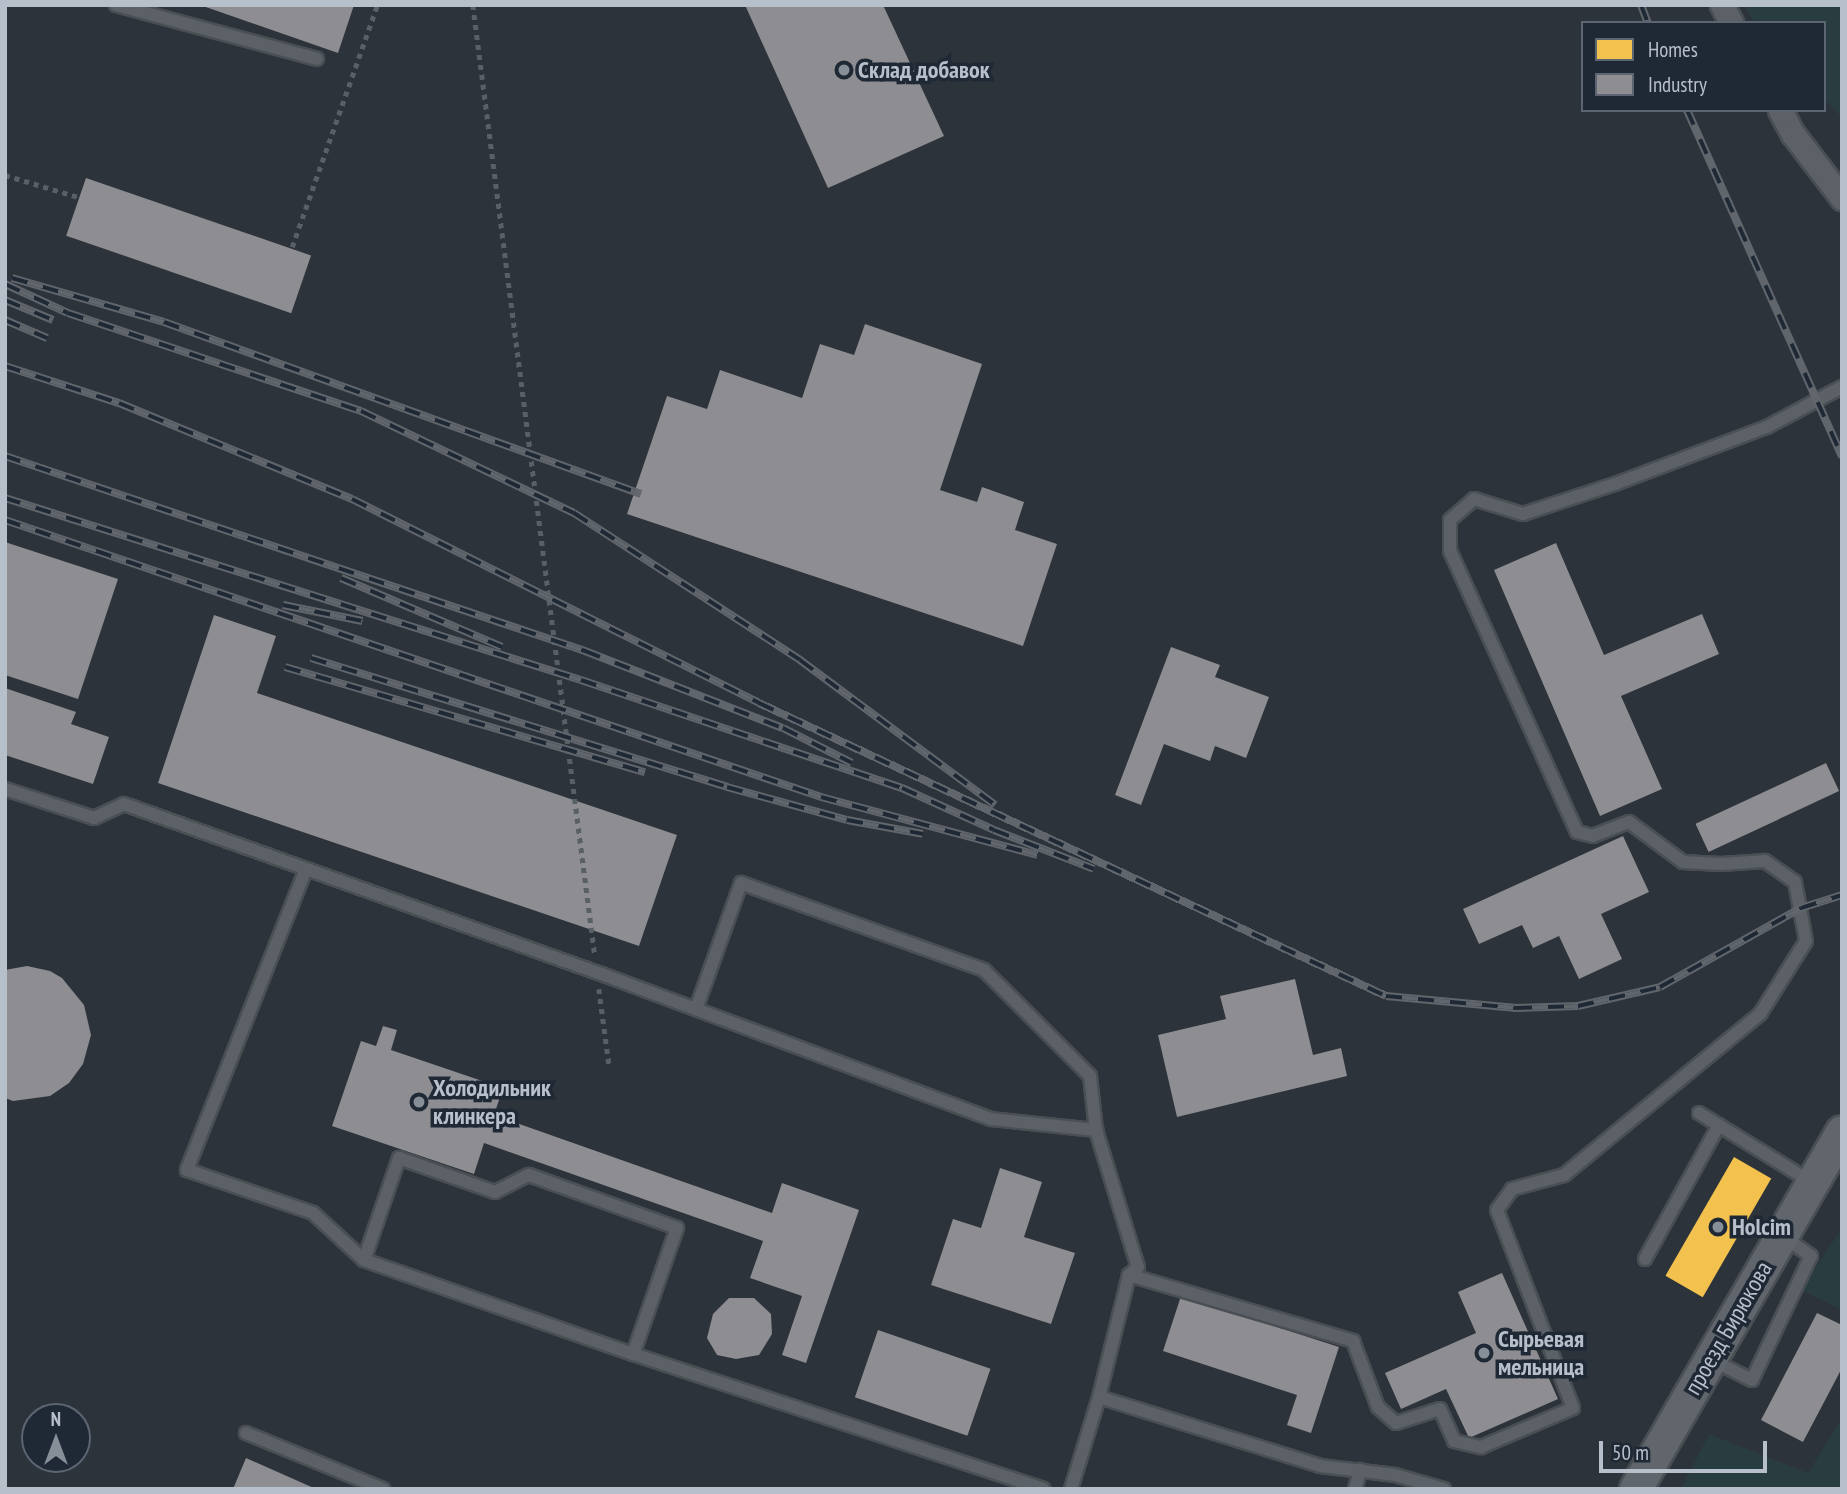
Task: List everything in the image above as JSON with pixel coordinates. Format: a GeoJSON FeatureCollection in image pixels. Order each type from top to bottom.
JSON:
{"type":"FeatureCollection","features":[{"type":"Feature","properties":{"kind":"street"},"geometry":{"type":"LineString","coordinates":[[1723,5],[1730,21]]}},
{"type":"Feature","properties":{"kind":"street"},"geometry":{"type":"LineString","coordinates":[[1781,112],[1793,134],[1842,198]]}},
{"type":"Feature","properties":{"kind":"street","name":"проезд Бирюкова"},"geometry":{"type":"LineString","coordinates":[[1636,1489],[1842,1132]]}},
{"type":"Feature","properties":{"kind":"lane"},"geometry":{"type":"LineString","coordinates":[[116,5],[317,59]]}},
{"type":"Feature","properties":{"kind":"lane"},"geometry":{"type":"LineString","coordinates":[[1129,1275],[1353,1341],[1378,1406],[1396,1423],[1440,1409],[1454,1441],[1481,1447],[1573,1408],[1497,1210],[1512,1189],[1564,1175],[1760,1014],[1806,941],[1795,882],[1765,860],[1721,864],[1683,862],[1629,822],[1593,836],[1577,832],[1450,551],[1450,520],[1475,499],[1523,514],[1615,484],[1767,427],[1842,387]]}},
{"type":"Feature","properties":{"kind":"lane"},"geometry":{"type":"LineString","coordinates":[[5,789],[94,818],[124,804],[696,1009],[991,1119],[1096,1130]]}},
{"type":"Feature","properties":{"kind":"lane"},"geometry":{"type":"LineString","coordinates":[[306,869],[187,1170],[313,1213],[364,1260],[633,1354],[1043,1489]]}},
{"type":"Feature","properties":{"kind":"lane"},"geometry":{"type":"LineString","coordinates":[[696,1009],[741,883],[984,970],[1090,1076],[1096,1130],[1138,1266],[1129,1275],[1099,1397],[1071,1489]]}},
{"type":"Feature","properties":{"kind":"lane"},"geometry":{"type":"LineString","coordinates":[[1699,1113],[1812,1182]]}},
{"type":"Feature","properties":{"kind":"lane"},"geometry":{"type":"LineString","coordinates":[[1646,1259],[1719,1125]]}},
{"type":"Feature","properties":{"kind":"lane"},"geometry":{"type":"LineString","coordinates":[[364,1260],[399,1158],[495,1192],[529,1175],[677,1228],[633,1354]]}},
{"type":"Feature","properties":{"kind":"lane"},"geometry":{"type":"LineString","coordinates":[[1710,1359],[1752,1380],[1811,1256],[1781,1235]]}},
{"type":"Feature","properties":{"kind":"lane"},"geometry":{"type":"LineString","coordinates":[[1099,1397],[1320,1466],[1395,1475],[1444,1489]]}},
{"type":"Feature","properties":{"kind":"lane"},"geometry":{"type":"LineString","coordinates":[[246,1433],[383,1489]]}},
{"type":"Feature","properties":{"kind":"lane"},"geometry":{"type":"LineString","coordinates":[[1355,1489],[1360,1471]]}},
{"type":"Feature","properties":{"kind":"path"},"geometry":{"type":"LineString","coordinates":[[292,247],[377,5]]}},
{"type":"Feature","properties":{"kind":"path"},"geometry":{"type":"LineString","coordinates":[[473,5],[597,968]]}},
{"type":"Feature","properties":{"kind":"path"},"geometry":{"type":"LineString","coordinates":[[5,175],[78,197]]}},
{"type":"Feature","properties":{"kind":"path"},"geometry":{"type":"LineString","coordinates":[[599,982],[609,1065]]}},
{"type":"Feature","properties":{"kind":"green space"},"geometry":{"type":"Polygon","coordinates":[[[1745,5],[1842,5],[1842,117],[1826,101],[1826,21],[1753,21],[1745,5]]]}},
{"type":"Feature","properties":{"kind":"green space"},"geometry":{"type":"Polygon","coordinates":[[[1842,1228],[1842,1310],[1801,1290],[1842,1228]]]}},
{"type":"Feature","properties":{"kind":"green space"},"geometry":{"type":"Polygon","coordinates":[[[1842,1418],[1842,1489],[1681,1489],[1709,1434],[1808,1473],[1842,1418]]]}},
{"type":"Feature","properties":{"kind":"building: Homes","name":"Holcim"},"geometry":{"type":"Polygon","coordinates":[[[1734,1157],[1771,1178],[1703,1297],[1666,1276],[1734,1157]]]}},
{"type":"Feature","properties":{"kind":"building: Industry"},"geometry":{"type":"Polygon","coordinates":[[[200,5],[354,5],[338,53],[200,5]]]}},
{"type":"Feature","properties":{"kind":"building: Industry","name":"Склад добавок"},"geometry":{"type":"Polygon","coordinates":[[[745,5],[883,5],[944,136],[828,188],[745,5]]]}},
{"type":"Feature","properties":{"kind":"building: Industry"},"geometry":{"type":"Polygon","coordinates":[[[86,178],[311,255],[291,313],[66,236],[86,178]]]}},
{"type":"Feature","properties":{"kind":"building: Industry"},"geometry":{"type":"Polygon","coordinates":[[[865,324],[982,364],[940,490],[977,502],[982,487],[1024,502],[1015,530],[1057,544],[1023,646],[627,514],[667,396],[707,409],[720,370],[802,398],[820,344],[854,355],[865,324]]]}},
{"type":"Feature","properties":{"kind":"building: Industry"},"geometry":{"type":"Polygon","coordinates":[[[5,542],[118,579],[78,699],[5,675],[5,542]]]}},
{"type":"Feature","properties":{"kind":"building: Industry"},"geometry":{"type":"Polygon","coordinates":[[[1556,543],[1604,655],[1702,614],[1719,654],[1621,696],[1662,789],[1600,816],[1494,570],[1556,543]]]}},
{"type":"Feature","properties":{"kind":"building: Industry"},"geometry":{"type":"Polygon","coordinates":[[[214,615],[276,636],[257,693],[677,835],[639,946],[158,783],[214,615]]]}},
{"type":"Feature","properties":{"kind":"building: Industry"},"geometry":{"type":"Polygon","coordinates":[[[1171,647],[1220,665],[1215,677],[1269,697],[1246,758],[1215,746],[1210,761],[1164,744],[1141,805],[1115,795],[1171,647]]]}},
{"type":"Feature","properties":{"kind":"building: Industry"},"geometry":{"type":"Polygon","coordinates":[[[5,688],[76,712],[71,724],[109,737],[93,784],[5,755],[5,688]]]}},
{"type":"Feature","properties":{"kind":"building: Industry"},"geometry":{"type":"Polygon","coordinates":[[[1826,763],[1839,791],[1709,852],[1695,824],[1826,763]]]}},
{"type":"Feature","properties":{"kind":"building: Industry"},"geometry":{"type":"Polygon","coordinates":[[[1623,836],[1649,892],[1601,914],[1622,959],[1579,979],[1559,936],[1533,948],[1522,925],[1479,944],[1463,909],[1623,836]]]}},
{"type":"Feature","properties":{"kind":"building: Industry"},"geometry":{"type":"Polygon","coordinates":[[[27,966],[50,971],[62,978],[84,1005],[91,1035],[83,1064],[69,1083],[50,1096],[13,1101],[5,1098],[5,970],[27,966]]]}},
{"type":"Feature","properties":{"kind":"building: Industry"},"geometry":{"type":"Polygon","coordinates":[[[1295,979],[1313,1055],[1341,1048],[1347,1076],[1177,1117],[1158,1035],[1226,1019],[1220,996],[1295,979]]]}},
{"type":"Feature","properties":{"kind":"building: Industry"},"geometry":{"type":"Polygon","coordinates":[[[383,1026],[397,1030],[391,1050],[503,1088],[494,1115],[772,1213],[782,1183],[859,1210],[806,1363],[782,1355],[802,1296],[750,1278],[763,1241],[484,1143],[474,1174],[332,1126],[361,1041],[376,1046],[383,1026]]]}},
{"type":"Feature","properties":{"kind":"building: Industry"},"geometry":{"type":"Polygon","coordinates":[[[1000,1168],[1042,1182],[1024,1237],[1075,1253],[1051,1324],[931,1285],[953,1219],[981,1228],[1000,1168]]]}},
{"type":"Feature","properties":{"kind":"building: Industry","name":"Сырьевая мельница"},"geometry":{"type":"Polygon","coordinates":[[[1502,1273],[1558,1399],[1469,1438],[1446,1389],[1401,1409],[1385,1373],[1476,1333],[1458,1292],[1502,1273]]]}},
{"type":"Feature","properties":{"kind":"building: Industry"},"geometry":{"type":"Polygon","coordinates":[[[1181,1296],[1339,1347],[1311,1433],[1287,1425],[1297,1395],[1163,1351],[1181,1296]]]}},
{"type":"Feature","properties":{"kind":"building: Industry"},"geometry":{"type":"Polygon","coordinates":[[[729,1298],[754,1298],[771,1314],[772,1334],[759,1355],[736,1359],[717,1355],[707,1338],[713,1314],[729,1298]]]}},
{"type":"Feature","properties":{"kind":"building: Industry"},"geometry":{"type":"Polygon","coordinates":[[[1817,1313],[1842,1325],[1842,1368],[1803,1442],[1761,1420],[1817,1313]]]}},
{"type":"Feature","properties":{"kind":"building: Industry"},"geometry":{"type":"Polygon","coordinates":[[[878,1330],[991,1369],[967,1436],[855,1397],[878,1330]]]}},
{"type":"Feature","properties":{"kind":"building: Industry"},"geometry":{"type":"Polygon","coordinates":[[[246,1458],[316,1489],[233,1489],[246,1458]]]}},
{"type":"Feature","properties":{"kind":"railway"},"geometry":{"type":"LineString","coordinates":[[1641,5],[1647,21]]}},
{"type":"Feature","properties":{"kind":"railway"},"geometry":{"type":"LineString","coordinates":[[1688,112],[1842,457]]}},
{"type":"Feature","properties":{"kind":"railway"},"geometry":{"type":"LineString","coordinates":[[12,278],[164,322],[641,494]]}},
{"type":"Feature","properties":{"kind":"railway"},"geometry":{"type":"LineString","coordinates":[[5,284],[68,313],[361,411],[574,513],[800,660],[995,805]]}},
{"type":"Feature","properties":{"kind":"railway"},"geometry":{"type":"LineString","coordinates":[[5,300],[53,320]]}},
{"type":"Feature","properties":{"kind":"railway"},"geometry":{"type":"LineString","coordinates":[[5,320],[47,338]]}},
{"type":"Feature","properties":{"kind":"railway"},"geometry":{"type":"LineString","coordinates":[[5,366],[119,403],[352,499],[759,703],[1386,996],[1516,1008],[1578,1006],[1660,987],[1801,908],[1842,895]]}},
{"type":"Feature","properties":{"kind":"railway"},"geometry":{"type":"LineString","coordinates":[[5,456],[585,651],[783,728],[852,763]]}},
{"type":"Feature","properties":{"kind":"railway"},"geometry":{"type":"LineString","coordinates":[[5,498],[581,680],[902,788],[994,830],[1094,869]]}},
{"type":"Feature","properties":{"kind":"railway"},"geometry":{"type":"LineString","coordinates":[[5,520],[821,797],[1037,855]]}},
{"type":"Feature","properties":{"kind":"railway"},"geometry":{"type":"LineString","coordinates":[[341,578],[502,647]]}},
{"type":"Feature","properties":{"kind":"railway"},"geometry":{"type":"LineString","coordinates":[[283,605],[362,621]]}},
{"type":"Feature","properties":{"kind":"railway"},"geometry":{"type":"LineString","coordinates":[[311,658],[727,787],[847,820],[923,834]]}},
{"type":"Feature","properties":{"kind":"railway"},"geometry":{"type":"LineString","coordinates":[[285,667],[645,772]]}},
{"type":"Feature","properties":{"kind":"place","name":"Склад добавок"},"geometry":{"type":"Point","coordinates":[844,70]}},
{"type":"Feature","properties":{"kind":"place","name":"Холодильник клинкера"},"geometry":{"type":"Point","coordinates":[419,1102]}},
{"type":"Feature","properties":{"kind":"place","name":"Holcim"},"geometry":{"type":"Point","coordinates":[1718,1227]}},
{"type":"Feature","properties":{"kind":"place","name":"Сырьевая мельница"},"geometry":{"type":"Point","coordinates":[1484,1353]}}]}
